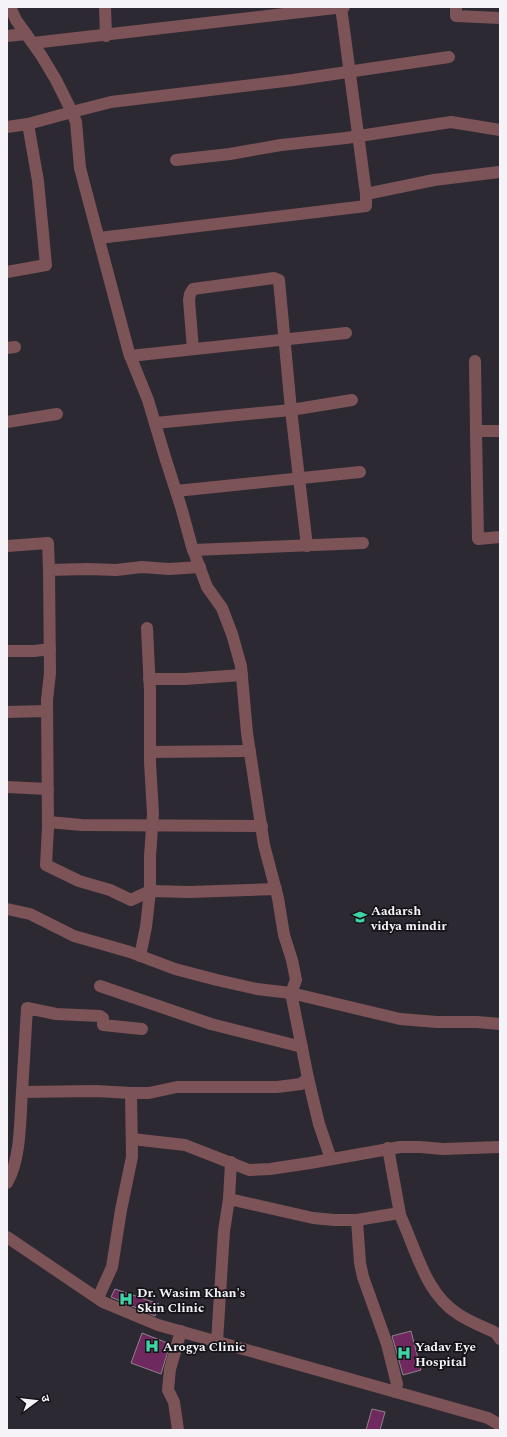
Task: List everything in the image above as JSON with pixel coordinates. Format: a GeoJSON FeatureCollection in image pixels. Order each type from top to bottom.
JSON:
{"type":"FeatureCollection","features":[{"type":"Feature","properties":{"kind":"street"},"geometry":{"type":"LineString","coordinates":[[10,7],[16,20],[56,80],[76,122],[80,168],[130,356],[148,400],[193,550],[207,587],[222,608],[241,666],[247,734],[264,845],[276,889],[284,935],[296,980],[291,993],[319,1124],[331,1159]]}},
{"type":"Feature","properties":{"kind":"street"},"geometry":{"type":"LineString","coordinates":[[105,7],[106,36]]}},
{"type":"Feature","properties":{"kind":"street"},"geometry":{"type":"LineString","coordinates":[[99,238],[366,206],[366,194],[352,99],[350,72],[341,7]]}},
{"type":"Feature","properties":{"kind":"street"},"geometry":{"type":"LineString","coordinates":[[7,36],[30,39],[106,36],[344,7]]}},
{"type":"Feature","properties":{"kind":"street"},"geometry":{"type":"LineString","coordinates":[[456,7],[456,16],[500,18]]}},
{"type":"Feature","properties":{"kind":"street"},"geometry":{"type":"LineString","coordinates":[[7,128],[28,124],[111,102],[293,80],[449,57]]}},
{"type":"Feature","properties":{"kind":"street"},"geometry":{"type":"LineString","coordinates":[[176,160],[230,154],[281,145],[358,136],[451,122],[500,130]]}},
{"type":"Feature","properties":{"kind":"street"},"geometry":{"type":"LineString","coordinates":[[7,272],[46,265],[38,181],[28,124]]}},
{"type":"Feature","properties":{"kind":"street"},"geometry":{"type":"LineString","coordinates":[[366,194],[434,180],[499,172]]}},
{"type":"Feature","properties":{"kind":"street"},"geometry":{"type":"LineString","coordinates":[[193,349],[189,300],[193,289],[277,278],[280,283],[291,410],[307,546]]}},
{"type":"Feature","properties":{"kind":"street"},"geometry":{"type":"LineString","coordinates":[[130,356],[346,333]]}},
{"type":"Feature","properties":{"kind":"street"},"geometry":{"type":"LineString","coordinates":[[475,361],[478,539],[500,537]]}},
{"type":"Feature","properties":{"kind":"street"},"geometry":{"type":"LineString","coordinates":[[155,423],[291,410],[352,400]]}},
{"type":"Feature","properties":{"kind":"street"},"geometry":{"type":"LineString","coordinates":[[7,422],[57,414]]}},
{"type":"Feature","properties":{"kind":"street"},"geometry":{"type":"LineString","coordinates":[[476,431],[500,431]]}},
{"type":"Feature","properties":{"kind":"street"},"geometry":{"type":"LineString","coordinates":[[176,491],[360,472]]}},
{"type":"Feature","properties":{"kind":"street"},"geometry":{"type":"LineString","coordinates":[[7,546],[48,543],[50,649],[47,712],[48,822],[46,865],[79,881],[110,890],[131,900],[150,891],[189,892],[276,889]]}},
{"type":"Feature","properties":{"kind":"street"},"geometry":{"type":"LineString","coordinates":[[193,550],[363,543]]}},
{"type":"Feature","properties":{"kind":"street"},"geometry":{"type":"LineString","coordinates":[[49,570],[116,570],[142,567],[169,569],[200,567]]}},
{"type":"Feature","properties":{"kind":"street"},"geometry":{"type":"LineString","coordinates":[[140,956],[146,927],[150,891],[154,814],[150,752],[147,628]]}},
{"type":"Feature","properties":{"kind":"street"},"geometry":{"type":"LineString","coordinates":[[7,652],[34,652],[50,649]]}},
{"type":"Feature","properties":{"kind":"street"},"geometry":{"type":"LineString","coordinates":[[149,678],[185,679],[242,676]]}},
{"type":"Feature","properties":{"kind":"street"},"geometry":{"type":"LineString","coordinates":[[7,712],[47,712]]}},
{"type":"Feature","properties":{"kind":"street"},"geometry":{"type":"LineString","coordinates":[[150,752],[250,751]]}},
{"type":"Feature","properties":{"kind":"street"},"geometry":{"type":"LineString","coordinates":[[7,787],[48,789]]}},
{"type":"Feature","properties":{"kind":"street"},"geometry":{"type":"LineString","coordinates":[[48,822],[82,825],[262,826]]}},
{"type":"Feature","properties":{"kind":"street"},"geometry":{"type":"LineString","coordinates":[[7,909],[30,914],[74,936],[140,956],[175,969],[217,980],[258,989],[291,993],[400,1019],[500,1024]]}},
{"type":"Feature","properties":{"kind":"street"},"geometry":{"type":"LineString","coordinates":[[100,986],[211,1024],[302,1047]]}},
{"type":"Feature","properties":{"kind":"street"},"geometry":{"type":"LineString","coordinates":[[7,1183],[13,1173],[17,1147],[28,1008],[56,1014],[100,1016],[103,1018],[103,1025],[142,1029]]}},
{"type":"Feature","properties":{"kind":"street"},"geometry":{"type":"LineString","coordinates":[[22,1092],[96,1091],[149,1093],[176,1087],[277,1087],[301,1084],[308,1078]]}},
{"type":"Feature","properties":{"kind":"street"},"geometry":{"type":"LineString","coordinates":[[98,1298],[112,1266],[121,1210],[132,1157],[131,1093]]}},
{"type":"Feature","properties":{"kind":"street"},"geometry":{"type":"LineString","coordinates":[[132,1139],[186,1145],[249,1170],[331,1159],[388,1148],[420,1147],[443,1150],[500,1147]]}},
{"type":"Feature","properties":{"kind":"street"},"geometry":{"type":"LineString","coordinates":[[388,1148],[400,1214],[416,1257],[431,1288],[457,1314],[496,1333],[500,1339]]}},
{"type":"Feature","properties":{"kind":"street"},"geometry":{"type":"LineString","coordinates":[[217,1342],[224,1230],[229,1199],[232,1162]]}},
{"type":"Feature","properties":{"kind":"street"},"geometry":{"type":"LineString","coordinates":[[229,1199],[312,1218],[334,1220],[357,1220],[400,1214]]}},
{"type":"Feature","properties":{"kind":"street"},"geometry":{"type":"LineString","coordinates":[[357,1220],[360,1263],[363,1277],[387,1344],[397,1384],[395,1392]]}},
{"type":"Feature","properties":{"kind":"street"},"geometry":{"type":"LineString","coordinates":[[7,1237],[103,1302],[158,1325],[488,1418],[500,1425]]}},
{"type":"Feature","properties":{"kind":"street"},"geometry":{"type":"LineString","coordinates":[[178,1430],[174,1402],[168,1390],[170,1369],[181,1331]]}},
{"type":"Feature","properties":{"kind":"building"},"geometry":{"type":"Polygon","coordinates":[[[115,1289],[159,1304],[155,1316],[111,1297],[115,1289]]]}},
{"type":"Feature","properties":{"kind":"building"},"geometry":{"type":"Polygon","coordinates":[[[411,1331],[421,1370],[403,1375],[392,1336],[411,1331]]]}},
{"type":"Feature","properties":{"kind":"building"},"geometry":{"type":"Polygon","coordinates":[[[142,1333],[170,1344],[161,1374],[131,1363],[142,1333]]]}},
{"type":"Feature","properties":{"kind":"building"},"geometry":{"type":"Polygon","coordinates":[[[372,1409],[385,1412],[380,1430],[366,1430],[372,1409]]]}},
{"type":"Feature","properties":{"kind":"place","name":"Aadarsh vidya mindir"},"geometry":{"type":"Point","coordinates":[360,917]}},
{"type":"Feature","properties":{"kind":"place","name":"Dr. Wasim Khan's Skin Clinic"},"geometry":{"type":"Point","coordinates":[126,1299]}},
{"type":"Feature","properties":{"kind":"place","name":"Arogya Clinic"},"geometry":{"type":"Point","coordinates":[152,1346]}},
{"type":"Feature","properties":{"kind":"place","name":"Yadav Eye Hospital"},"geometry":{"type":"Point","coordinates":[404,1353]}}]}
